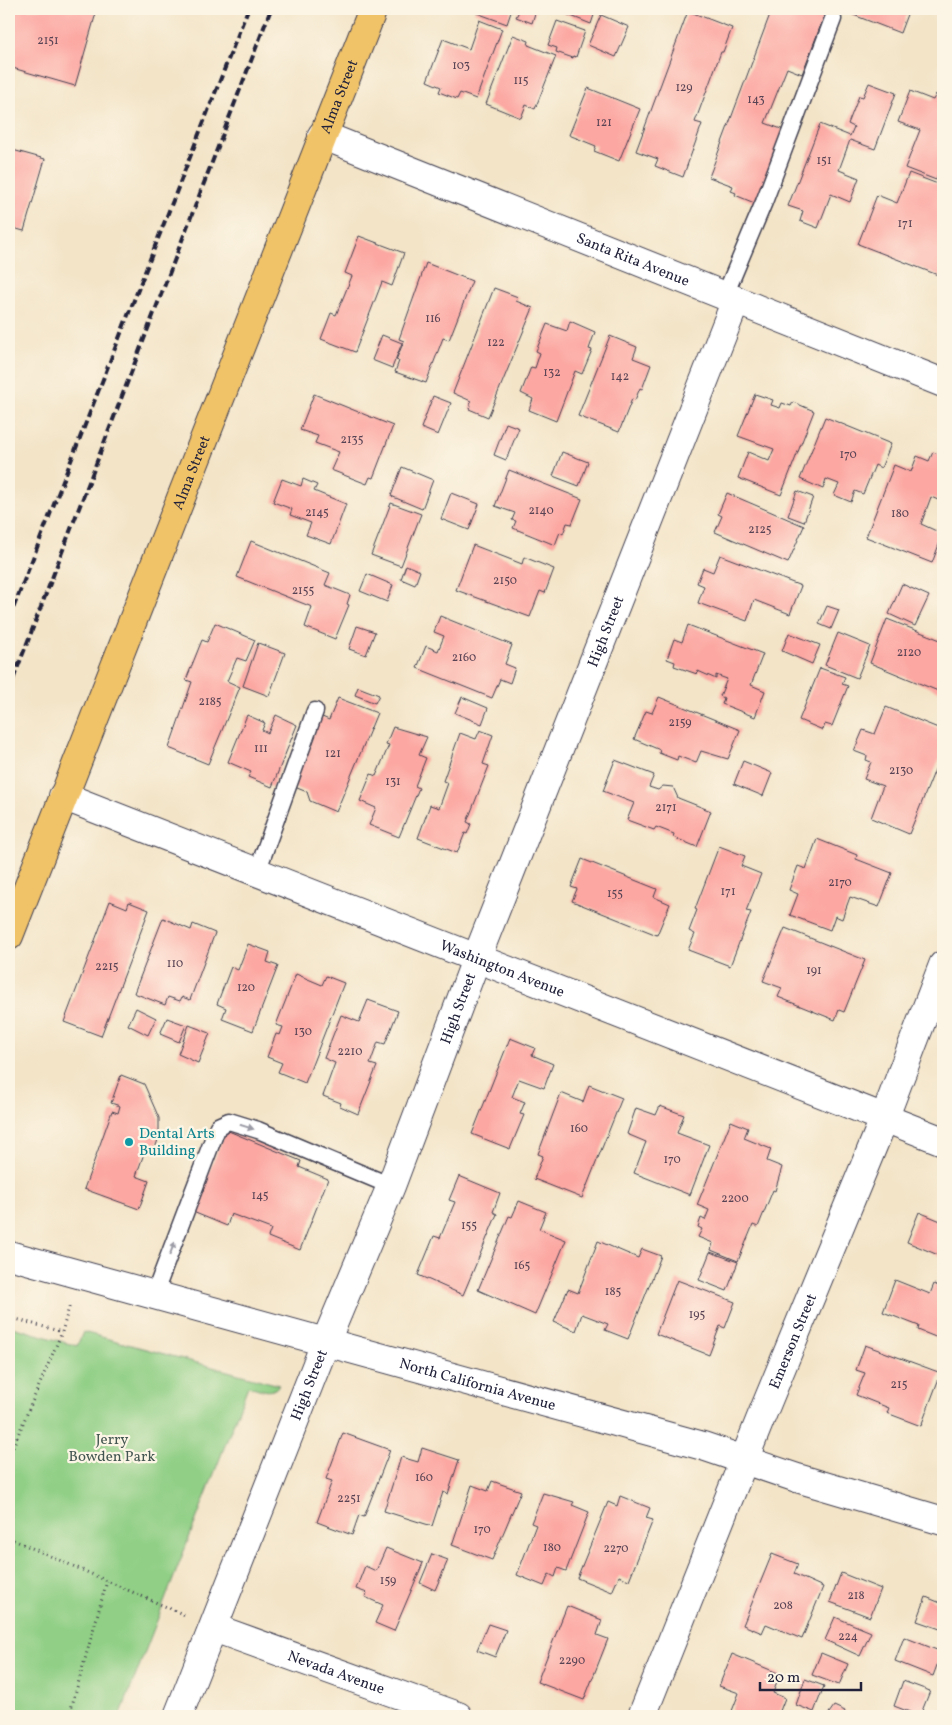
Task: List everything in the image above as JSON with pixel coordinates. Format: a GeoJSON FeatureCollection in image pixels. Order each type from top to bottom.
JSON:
{"type":"FeatureCollection","features":[{"type":"Feature","properties":{"kind":"main road","name":"Alma Street"},"geometry":{"type":"LineString","coordinates":[[9,936],[373,9]]}},
{"type":"Feature","properties":{"kind":"street","name":"Santa Rita Avenue"},"geometry":{"type":"LineString","coordinates":[[322,135],[943,383]]}},
{"type":"Feature","properties":{"kind":"street","name":"High Street"},"geometry":{"type":"LineString","coordinates":[[178,1716],[326,1341],[391,1186],[477,956],[730,297]]}},
{"type":"Feature","properties":{"kind":"street","name":"Washington Avenue"},"geometry":{"type":"LineString","coordinates":[[63,796],[477,956],[943,1141]]}},
{"type":"Feature","properties":{"kind":"street","name":"Emerson Street"},"geometry":{"type":"LineString","coordinates":[[642,1716],[884,1119],[943,965]]}},
{"type":"Feature","properties":{"kind":"street","name":"North California Avenue"},"geometry":{"type":"LineString","coordinates":[[9,1255],[326,1341],[745,1460],[797,1478],[943,1521]]}},
{"type":"Feature","properties":{"kind":"street","name":"Nevada Avenue"},"geometry":{"type":"LineString","coordinates":[[214,1628],[458,1716]]}},
{"type":"Feature","properties":{"kind":"lane"},"geometry":{"type":"LineString","coordinates":[[730,297],[833,19]]}},
{"type":"Feature","properties":{"kind":"lane"},"geometry":{"type":"LineString","coordinates":[[258,872],[315,711]]}},
{"type":"Feature","properties":{"kind":"lane"},"geometry":{"type":"LineString","coordinates":[[154,1295],[218,1126],[229,1122],[258,1130],[391,1186]]}},
{"type":"Feature","properties":{"kind":"path"},"geometry":{"type":"LineString","coordinates":[[9,1317],[62,1332],[9,1456]]}},
{"type":"Feature","properties":{"kind":"path"},"geometry":{"type":"LineString","coordinates":[[9,1538],[214,1628]]}},
{"type":"Feature","properties":{"kind":"path"},"geometry":{"type":"LineString","coordinates":[[70,1716],[107,1581]]}},
{"type":"Feature","properties":{"kind":"green space","name":"Jerry Bowden Park"},"geometry":{"type":"Polygon","coordinates":[[[9,1326],[77,1346],[83,1332],[279,1385],[269,1391],[248,1386],[120,1716],[9,1716],[9,1326]]]}},
{"type":"Feature","properties":{"kind":"building"},"geometry":{"type":"Polygon","coordinates":[[[9,9],[81,9],[96,13],[75,86],[9,67],[9,9]]]}},
{"type":"Feature","properties":{"kind":"building"},"geometry":{"type":"Polygon","coordinates":[[[476,9],[512,9],[507,24],[474,12],[476,9]]]}},
{"type":"Feature","properties":{"kind":"building"},"geometry":{"type":"Polygon","coordinates":[[[520,9],[536,10],[532,23],[516,17],[520,9]]]}},
{"type":"Feature","properties":{"kind":"building"},"geometry":{"type":"Polygon","coordinates":[[[556,9],[596,9],[591,24],[556,9]]]}},
{"type":"Feature","properties":{"kind":"building"},"geometry":{"type":"Polygon","coordinates":[[[772,9],[827,9],[802,74],[787,68],[765,123],[784,130],[757,204],[735,195],[736,193],[731,191],[733,186],[709,177],[772,9]]]}},
{"type":"Feature","properties":{"kind":"building"},"geometry":{"type":"Polygon","coordinates":[[[853,9],[909,9],[900,33],[851,14],[853,9]]]}},
{"type":"Feature","properties":{"kind":"building"},"geometry":{"type":"Polygon","coordinates":[[[688,11],[732,28],[695,122],[702,124],[683,177],[655,166],[658,159],[636,151],[688,11]]]}},
{"type":"Feature","properties":{"kind":"building"},"geometry":{"type":"Polygon","coordinates":[[[601,15],[629,27],[616,57],[588,45],[601,15]]]}},
{"type":"Feature","properties":{"kind":"building"},"geometry":{"type":"Polygon","coordinates":[[[479,20],[502,29],[476,99],[460,93],[457,99],[439,92],[441,87],[427,81],[443,39],[469,49],[479,20]]]}},
{"type":"Feature","properties":{"kind":"building"},"geometry":{"type":"Polygon","coordinates":[[[557,21],[585,31],[576,57],[573,56],[573,58],[556,52],[557,48],[548,45],[557,21]]]}},
{"type":"Feature","properties":{"kind":"building"},"geometry":{"type":"Polygon","coordinates":[[[513,35],[529,41],[528,45],[556,56],[535,109],[526,105],[521,118],[486,104],[513,35]]]}},
{"type":"Feature","properties":{"kind":"building"},"geometry":{"type":"Polygon","coordinates":[[[869,83],[896,93],[875,149],[850,140],[839,170],[859,178],[850,202],[831,194],[818,228],[800,221],[803,211],[788,206],[820,124],[850,136],[854,127],[848,124],[859,96],[863,97],[869,83]]]}},
{"type":"Feature","properties":{"kind":"building"},"geometry":{"type":"Polygon","coordinates":[[[588,88],[640,109],[619,161],[594,151],[596,146],[569,135],[588,88]]]}},
{"type":"Feature","properties":{"kind":"building"},"geometry":{"type":"Polygon","coordinates":[[[910,91],[933,100],[936,94],[943,97],[943,162],[936,180],[905,168],[920,130],[898,122],[910,91]]]}},
{"type":"Feature","properties":{"kind":"building"},"geometry":{"type":"Polygon","coordinates":[[[9,149],[45,159],[24,231],[9,227],[9,149]]]}},
{"type":"Feature","properties":{"kind":"building"},"geometry":{"type":"Polygon","coordinates":[[[909,173],[943,186],[943,277],[858,244],[877,195],[897,203],[909,173]]]}},
{"type":"Feature","properties":{"kind":"building"},"geometry":{"type":"Polygon","coordinates":[[[359,236],[404,253],[392,286],[382,282],[355,352],[321,339],[331,313],[336,315],[352,276],[345,273],[359,236]]]}},
{"type":"Feature","properties":{"kind":"building"},"geometry":{"type":"Polygon","coordinates":[[[426,263],[472,281],[449,340],[443,338],[426,383],[395,372],[399,361],[396,360],[404,341],[399,339],[426,263]]]}},
{"type":"Feature","properties":{"kind":"building"},"geometry":{"type":"Polygon","coordinates":[[[494,288],[518,297],[516,301],[533,308],[488,417],[469,409],[471,401],[453,393],[494,288]]]}},
{"type":"Feature","properties":{"kind":"building"},"geometry":{"type":"Polygon","coordinates":[[[570,321],[595,332],[589,349],[592,350],[582,374],[575,371],[556,421],[529,410],[533,399],[521,393],[531,367],[535,368],[540,353],[536,351],[547,324],[567,331],[570,321]]]}},
{"type":"Feature","properties":{"kind":"building"},"geometry":{"type":"Polygon","coordinates":[[[382,335],[402,343],[392,368],[372,360],[382,335]]]}},
{"type":"Feature","properties":{"kind":"building"},"geometry":{"type":"Polygon","coordinates":[[[610,336],[637,347],[633,358],[651,365],[642,389],[640,388],[635,400],[632,399],[619,432],[578,416],[610,336]]]}},
{"type":"Feature","properties":{"kind":"building"},"geometry":{"type":"Polygon","coordinates":[[[314,394],[393,426],[373,478],[370,477],[367,484],[331,470],[339,452],[315,443],[318,436],[300,430],[314,394]]]}},
{"type":"Feature","properties":{"kind":"building"},"geometry":{"type":"Polygon","coordinates":[[[755,394],[773,400],[771,405],[780,408],[782,403],[791,406],[793,402],[814,411],[781,495],[738,478],[748,452],[769,461],[774,449],[738,436],[755,394]]]}},
{"type":"Feature","properties":{"kind":"building"},"geometry":{"type":"Polygon","coordinates":[[[433,396],[451,403],[438,435],[421,428],[433,396]]]}},
{"type":"Feature","properties":{"kind":"building"},"geometry":{"type":"Polygon","coordinates":[[[825,417],[891,444],[881,468],[875,465],[863,494],[855,491],[851,502],[834,495],[839,484],[826,479],[823,489],[800,479],[825,417]]]}},
{"type":"Feature","properties":{"kind":"building"},"geometry":{"type":"Polygon","coordinates":[[[506,423],[519,428],[506,460],[494,455],[506,423]]]}},
{"type":"Feature","properties":{"kind":"building"},"geometry":{"type":"Polygon","coordinates":[[[562,452],[588,462],[579,486],[553,476],[562,452]]]}},
{"type":"Feature","properties":{"kind":"building"},"geometry":{"type":"Polygon","coordinates":[[[933,452],[943,456],[943,502],[931,497],[921,524],[943,534],[932,563],[866,537],[894,465],[911,472],[917,456],[929,461],[933,452]]]}},
{"type":"Feature","properties":{"kind":"building"},"geometry":{"type":"Polygon","coordinates":[[[402,467],[433,480],[422,509],[391,496],[402,467]]]}},
{"type":"Feature","properties":{"kind":"building"},"geometry":{"type":"Polygon","coordinates":[[[509,470],[582,499],[572,524],[567,523],[563,534],[560,532],[555,545],[513,528],[516,521],[512,520],[515,513],[495,506],[509,470]]]}},
{"type":"Feature","properties":{"kind":"building"},"geometry":{"type":"Polygon","coordinates":[[[282,479],[301,486],[303,479],[317,485],[314,491],[346,504],[331,544],[306,535],[311,523],[290,515],[292,509],[273,502],[282,479]]]}},
{"type":"Feature","properties":{"kind":"building"},"geometry":{"type":"Polygon","coordinates":[[[797,491],[813,497],[804,522],[788,516],[797,491]]]}},
{"type":"Feature","properties":{"kind":"building"},"geometry":{"type":"Polygon","coordinates":[[[451,493],[479,504],[469,530],[441,519],[451,493]]]}},
{"type":"Feature","properties":{"kind":"building"},"geometry":{"type":"Polygon","coordinates":[[[727,493],[804,526],[788,563],[715,532],[722,516],[718,514],[727,493]]]}},
{"type":"Feature","properties":{"kind":"building"},"geometry":{"type":"Polygon","coordinates":[[[391,503],[421,514],[401,566],[371,555],[391,503]]]}},
{"type":"Feature","properties":{"kind":"building"},"geometry":{"type":"Polygon","coordinates":[[[251,541],[330,573],[325,585],[350,595],[347,604],[349,605],[335,639],[305,627],[312,607],[237,577],[251,541]]]}},
{"type":"Feature","properties":{"kind":"building"},"geometry":{"type":"Polygon","coordinates":[[[473,545],[522,564],[524,557],[554,569],[545,593],[540,591],[530,617],[456,590],[473,545]]]}},
{"type":"Feature","properties":{"kind":"building"},"geometry":{"type":"Polygon","coordinates":[[[720,555],[801,586],[790,614],[754,600],[747,621],[698,603],[704,586],[697,583],[703,568],[713,572],[720,555]]]}},
{"type":"Feature","properties":{"kind":"building"},"geometry":{"type":"Polygon","coordinates":[[[406,565],[420,571],[415,585],[401,579],[406,565]]]}},
{"type":"Feature","properties":{"kind":"building"},"geometry":{"type":"Polygon","coordinates":[[[367,574],[393,585],[387,602],[360,591],[367,574]]]}},
{"type":"Feature","properties":{"kind":"building"},"geometry":{"type":"Polygon","coordinates":[[[902,584],[929,596],[915,626],[889,614],[902,584]]]}},
{"type":"Feature","properties":{"kind":"building"},"geometry":{"type":"Polygon","coordinates":[[[827,606],[839,610],[831,629],[819,624],[827,606]]]}},
{"type":"Feature","properties":{"kind":"building"},"geometry":{"type":"Polygon","coordinates":[[[440,616],[512,645],[505,664],[515,668],[510,683],[500,679],[492,698],[417,668],[426,646],[438,651],[444,636],[434,632],[440,616]]]}},
{"type":"Feature","properties":{"kind":"building"},"geometry":{"type":"Polygon","coordinates":[[[887,619],[943,641],[943,693],[870,663],[887,619]]]}},
{"type":"Feature","properties":{"kind":"building"},"geometry":{"type":"Polygon","coordinates":[[[215,623],[255,640],[246,661],[237,658],[227,681],[240,687],[208,764],[169,748],[192,682],[186,680],[202,640],[207,642],[215,623]]]}},
{"type":"Feature","properties":{"kind":"building"},"geometry":{"type":"Polygon","coordinates":[[[688,625],[763,654],[751,685],[765,691],[755,717],[722,704],[724,698],[720,696],[727,679],[716,675],[716,679],[698,671],[697,674],[674,666],[675,662],[667,659],[674,639],[682,642],[688,625]]]}},
{"type":"Feature","properties":{"kind":"building"},"geometry":{"type":"Polygon","coordinates":[[[357,626],[375,632],[366,655],[349,649],[357,626]]]}},
{"type":"Feature","properties":{"kind":"building"},"geometry":{"type":"Polygon","coordinates":[[[789,633],[820,645],[812,664],[782,651],[789,633]]]}},
{"type":"Feature","properties":{"kind":"building"},"geometry":{"type":"Polygon","coordinates":[[[838,633],[870,646],[857,678],[825,665],[838,633]]]}},
{"type":"Feature","properties":{"kind":"building"},"geometry":{"type":"Polygon","coordinates":[[[258,643],[285,653],[269,696],[243,686],[258,643]]]}},
{"type":"Feature","properties":{"kind":"building"},"geometry":{"type":"Polygon","coordinates":[[[820,668],[845,677],[842,684],[848,686],[832,726],[825,724],[823,730],[799,720],[820,668]]]}},
{"type":"Feature","properties":{"kind":"building"},"geometry":{"type":"Polygon","coordinates":[[[358,687],[379,695],[375,703],[355,695],[358,687]]]}},
{"type":"Feature","properties":{"kind":"building"},"geometry":{"type":"Polygon","coordinates":[[[462,697],[488,708],[482,724],[455,713],[462,697]]]}},
{"type":"Feature","properties":{"kind":"building"},"geometry":{"type":"Polygon","coordinates":[[[659,697],[740,730],[728,759],[701,751],[696,763],[678,756],[677,760],[659,753],[660,750],[634,739],[646,711],[652,713],[659,697]]]}},
{"type":"Feature","properties":{"kind":"building"},"geometry":{"type":"Polygon","coordinates":[[[338,698],[377,713],[336,812],[310,801],[307,792],[292,786],[320,716],[329,720],[338,698]]]}},
{"type":"Feature","properties":{"kind":"building"},"geometry":{"type":"Polygon","coordinates":[[[886,707],[943,730],[943,750],[909,834],[871,818],[883,786],[864,779],[871,762],[866,760],[867,756],[854,751],[863,730],[875,734],[886,707]]]}},
{"type":"Feature","properties":{"kind":"building"},"geometry":{"type":"Polygon","coordinates":[[[247,715],[265,723],[262,730],[268,733],[276,715],[297,725],[272,787],[248,777],[251,772],[228,762],[247,715]]]}},
{"type":"Feature","properties":{"kind":"building"},"geometry":{"type":"Polygon","coordinates":[[[393,727],[427,737],[419,755],[426,758],[415,786],[419,788],[399,837],[369,825],[376,808],[360,801],[371,774],[376,776],[389,745],[386,744],[393,727]]]}},
{"type":"Feature","properties":{"kind":"building"},"geometry":{"type":"Polygon","coordinates":[[[480,730],[493,735],[483,764],[489,766],[467,822],[471,824],[457,853],[418,838],[430,805],[439,808],[448,783],[443,781],[460,733],[476,739],[480,730]]]}},
{"type":"Feature","properties":{"kind":"building"},"geometry":{"type":"Polygon","coordinates":[[[615,760],[654,775],[649,787],[658,790],[663,786],[673,787],[678,798],[711,811],[697,847],[673,837],[674,834],[656,827],[654,830],[627,820],[634,803],[603,791],[615,760]]]}},
{"type":"Feature","properties":{"kind":"building"},"geometry":{"type":"Polygon","coordinates":[[[743,761],[772,773],[763,796],[734,784],[743,761]]]}},
{"type":"Feature","properties":{"kind":"building"},"geometry":{"type":"Polygon","coordinates":[[[817,839],[857,855],[856,859],[892,873],[879,907],[850,897],[842,919],[835,916],[830,930],[790,915],[798,894],[789,890],[798,866],[806,869],[817,839]]]}},
{"type":"Feature","properties":{"kind":"building"},"geometry":{"type":"Polygon","coordinates":[[[719,846],[745,856],[741,866],[761,874],[746,911],[751,912],[730,966],[688,950],[695,934],[689,931],[697,910],[695,909],[719,846]]]}},
{"type":"Feature","properties":{"kind":"building"},"geometry":{"type":"Polygon","coordinates":[[[582,859],[657,889],[654,897],[670,904],[657,935],[572,901],[577,889],[571,887],[582,859]]]}},
{"type":"Feature","properties":{"kind":"building"},"geometry":{"type":"Polygon","coordinates":[[[110,901],[127,908],[129,902],[149,910],[101,1036],[64,1022],[110,901]]]}},
{"type":"Feature","properties":{"kind":"building"},"geometry":{"type":"Polygon","coordinates":[[[163,918],[191,930],[193,924],[215,933],[190,1000],[182,997],[180,1001],[168,997],[165,1005],[134,993],[163,918]]]}},
{"type":"Feature","properties":{"kind":"building"},"geometry":{"type":"Polygon","coordinates":[[[785,928],[865,960],[844,1012],[839,1010],[835,1020],[778,997],[782,988],[763,981],[785,928]]]}},
{"type":"Feature","properties":{"kind":"building"},"geometry":{"type":"Polygon","coordinates":[[[248,944],[270,952],[267,962],[278,966],[253,1031],[222,1019],[226,1008],[217,1004],[231,967],[238,970],[248,944]]]}},
{"type":"Feature","properties":{"kind":"building"},"geometry":{"type":"Polygon","coordinates":[[[296,974],[322,985],[326,976],[344,983],[305,1083],[278,1072],[282,1063],[267,1057],[276,1034],[280,1035],[283,1027],[276,1025],[296,974]]]}},
{"type":"Feature","properties":{"kind":"building"},"geometry":{"type":"Polygon","coordinates":[[[368,1000],[398,1011],[385,1044],[378,1042],[370,1064],[377,1066],[358,1114],[340,1106],[341,1103],[323,1096],[335,1063],[324,1058],[341,1015],[359,1022],[368,1000]]]}},
{"type":"Feature","properties":{"kind":"building"},"geometry":{"type":"Polygon","coordinates":[[[136,1008],[156,1018],[148,1035],[128,1025],[136,1008]]]}},
{"type":"Feature","properties":{"kind":"building"},"geometry":{"type":"Polygon","coordinates":[[[167,1018],[186,1025],[179,1042],[160,1034],[167,1018]]]}},
{"type":"Feature","properties":{"kind":"building"},"geometry":{"type":"Polygon","coordinates":[[[189,1025],[210,1033],[198,1063],[178,1054],[189,1025]]]}},
{"type":"Feature","properties":{"kind":"building"},"geometry":{"type":"Polygon","coordinates":[[[510,1038],[535,1048],[532,1055],[553,1064],[544,1088],[519,1079],[512,1097],[525,1102],[520,1114],[524,1115],[510,1149],[472,1134],[510,1038]]]}},
{"type":"Feature","properties":{"kind":"building","name":"Dental Arts Building"},"geometry":{"type":"Polygon","coordinates":[[[121,1075],[144,1084],[159,1118],[159,1137],[154,1151],[146,1148],[136,1176],[149,1181],[139,1209],[84,1189],[112,1111],[118,1113],[120,1106],[111,1103],[121,1075]]]}},
{"type":"Feature","properties":{"kind":"building"},"geometry":{"type":"Polygon","coordinates":[[[589,1085],[622,1098],[582,1198],[534,1179],[543,1156],[538,1154],[561,1093],[583,1102],[589,1085]]]}},
{"type":"Feature","properties":{"kind":"building"},"geometry":{"type":"Polygon","coordinates":[[[660,1106],[684,1115],[677,1133],[709,1145],[690,1195],[634,1173],[646,1142],[627,1134],[636,1108],[656,1115],[660,1106]]]}},
{"type":"Feature","properties":{"kind":"building"},"geometry":{"type":"Polygon","coordinates":[[[731,1121],[748,1128],[744,1138],[771,1149],[767,1161],[782,1167],[775,1191],[773,1190],[758,1227],[753,1225],[738,1261],[711,1250],[713,1243],[698,1237],[702,1229],[698,1227],[701,1218],[705,1220],[709,1210],[697,1205],[731,1121]]]}},
{"type":"Feature","properties":{"kind":"building"},"geometry":{"type":"Polygon","coordinates":[[[226,1130],[301,1161],[299,1167],[328,1179],[300,1250],[268,1237],[271,1229],[231,1214],[227,1226],[193,1212],[226,1130]]]}},
{"type":"Feature","properties":{"kind":"building"},"geometry":{"type":"Polygon","coordinates":[[[459,1176],[500,1193],[493,1212],[497,1214],[463,1295],[418,1275],[434,1236],[440,1238],[455,1202],[449,1200],[459,1176]]]}},
{"type":"Feature","properties":{"kind":"building"},"geometry":{"type":"Polygon","coordinates":[[[519,1201],[546,1212],[539,1229],[566,1240],[535,1315],[478,1290],[509,1216],[512,1217],[519,1201]]]}},
{"type":"Feature","properties":{"kind":"building"},"geometry":{"type":"Polygon","coordinates":[[[919,1212],[943,1222],[943,1257],[907,1242],[919,1212]]]}},
{"type":"Feature","properties":{"kind":"building"},"geometry":{"type":"Polygon","coordinates":[[[598,1241],[638,1258],[642,1249],[661,1256],[628,1339],[605,1330],[608,1324],[582,1314],[576,1331],[554,1322],[568,1289],[578,1293],[598,1241]]]}},
{"type":"Feature","properties":{"kind":"building"},"geometry":{"type":"Polygon","coordinates":[[[710,1252],[738,1262],[727,1291],[699,1280],[710,1252]]]}},
{"type":"Feature","properties":{"kind":"building"},"geometry":{"type":"Polygon","coordinates":[[[677,1280],[735,1302],[725,1328],[720,1326],[709,1355],[656,1334],[677,1280]]]}},
{"type":"Feature","properties":{"kind":"building"},"geometry":{"type":"Polygon","coordinates":[[[895,1280],[930,1294],[934,1284],[943,1288],[943,1344],[938,1342],[938,1338],[918,1330],[919,1326],[883,1312],[895,1280]]]}},
{"type":"Feature","properties":{"kind":"building"},"geometry":{"type":"Polygon","coordinates":[[[865,1345],[941,1373],[921,1426],[887,1413],[889,1408],[856,1395],[865,1373],[856,1370],[865,1345]]]}},
{"type":"Feature","properties":{"kind":"building"},"geometry":{"type":"Polygon","coordinates":[[[343,1433],[390,1450],[364,1517],[359,1515],[352,1535],[317,1522],[332,1481],[326,1479],[343,1433]]]}},
{"type":"Feature","properties":{"kind":"building"},"geometry":{"type":"Polygon","coordinates":[[[422,1448],[459,1460],[448,1494],[443,1492],[432,1526],[384,1511],[401,1457],[418,1462],[422,1448]]]}},
{"type":"Feature","properties":{"kind":"building"},"geometry":{"type":"Polygon","coordinates":[[[492,1481],[521,1491],[492,1560],[452,1545],[472,1485],[488,1491],[492,1481]]]}},
{"type":"Feature","properties":{"kind":"building"},"geometry":{"type":"Polygon","coordinates":[[[543,1493],[574,1502],[572,1505],[589,1512],[566,1571],[558,1568],[555,1577],[549,1574],[544,1586],[517,1575],[536,1525],[531,1523],[543,1493]]]}},
{"type":"Feature","properties":{"kind":"building"},"geometry":{"type":"Polygon","coordinates":[[[620,1496],[650,1508],[646,1518],[653,1520],[629,1580],[619,1576],[612,1592],[577,1578],[608,1502],[617,1506],[620,1496]]]}},
{"type":"Feature","properties":{"kind":"building"},"geometry":{"type":"Polygon","coordinates":[[[386,1548],[423,1563],[394,1631],[375,1623],[383,1605],[365,1597],[367,1593],[356,1589],[365,1566],[376,1571],[386,1548]]]}},
{"type":"Feature","properties":{"kind":"building"},"geometry":{"type":"Polygon","coordinates":[[[432,1554],[448,1560],[435,1590],[420,1583],[432,1554]]]}},
{"type":"Feature","properties":{"kind":"building"},"geometry":{"type":"Polygon","coordinates":[[[772,1554],[798,1564],[794,1574],[823,1587],[802,1639],[766,1624],[762,1633],[743,1625],[772,1554]]]}},
{"type":"Feature","properties":{"kind":"building"},"geometry":{"type":"Polygon","coordinates":[[[841,1573],[881,1589],[870,1617],[830,1602],[841,1573]]]}},
{"type":"Feature","properties":{"kind":"building"},"geometry":{"type":"Polygon","coordinates":[[[926,1597],[943,1604],[943,1630],[917,1621],[926,1597]]]}},
{"type":"Feature","properties":{"kind":"building"},"geometry":{"type":"Polygon","coordinates":[[[567,1606],[602,1620],[597,1635],[608,1639],[584,1700],[537,1682],[567,1606]]]}},
{"type":"Feature","properties":{"kind":"building"},"geometry":{"type":"Polygon","coordinates":[[[835,1617],[871,1632],[860,1656],[825,1640],[835,1617]]]}},
{"type":"Feature","properties":{"kind":"building"},"geometry":{"type":"Polygon","coordinates":[[[488,1624],[506,1630],[495,1657],[477,1650],[488,1624]]]}},
{"type":"Feature","properties":{"kind":"building"},"geometry":{"type":"Polygon","coordinates":[[[904,1637],[942,1652],[933,1676],[895,1661],[904,1637]]]}},
{"type":"Feature","properties":{"kind":"building"},"geometry":{"type":"Polygon","coordinates":[[[821,1653],[848,1664],[839,1685],[812,1675],[821,1653]]]}},
{"type":"Feature","properties":{"kind":"building"},"geometry":{"type":"Polygon","coordinates":[[[732,1654],[780,1674],[773,1693],[785,1698],[778,1716],[730,1716],[739,1693],[719,1686],[732,1654]]]}},
{"type":"Feature","properties":{"kind":"building"},"geometry":{"type":"Polygon","coordinates":[[[805,1679],[824,1686],[814,1712],[796,1705],[805,1679]]]}},
{"type":"Feature","properties":{"kind":"building"},"geometry":{"type":"Polygon","coordinates":[[[903,1681],[930,1691],[920,1716],[894,1706],[903,1681]]]}},
{"type":"Feature","properties":{"kind":"building"},"geometry":{"type":"Polygon","coordinates":[[[834,1706],[845,1711],[843,1716],[827,1716],[834,1706]]]}},
{"type":"Feature","properties":{"kind":"railway"},"geometry":{"type":"LineString","coordinates":[[9,619],[248,9]]}},
{"type":"Feature","properties":{"kind":"railway"},"geometry":{"type":"LineString","coordinates":[[9,690],[271,9]]}},
{"type":"Feature","properties":{"kind":"place","name":"Dental Arts Building"},"geometry":{"type":"Point","coordinates":[129,1142]}}]}
